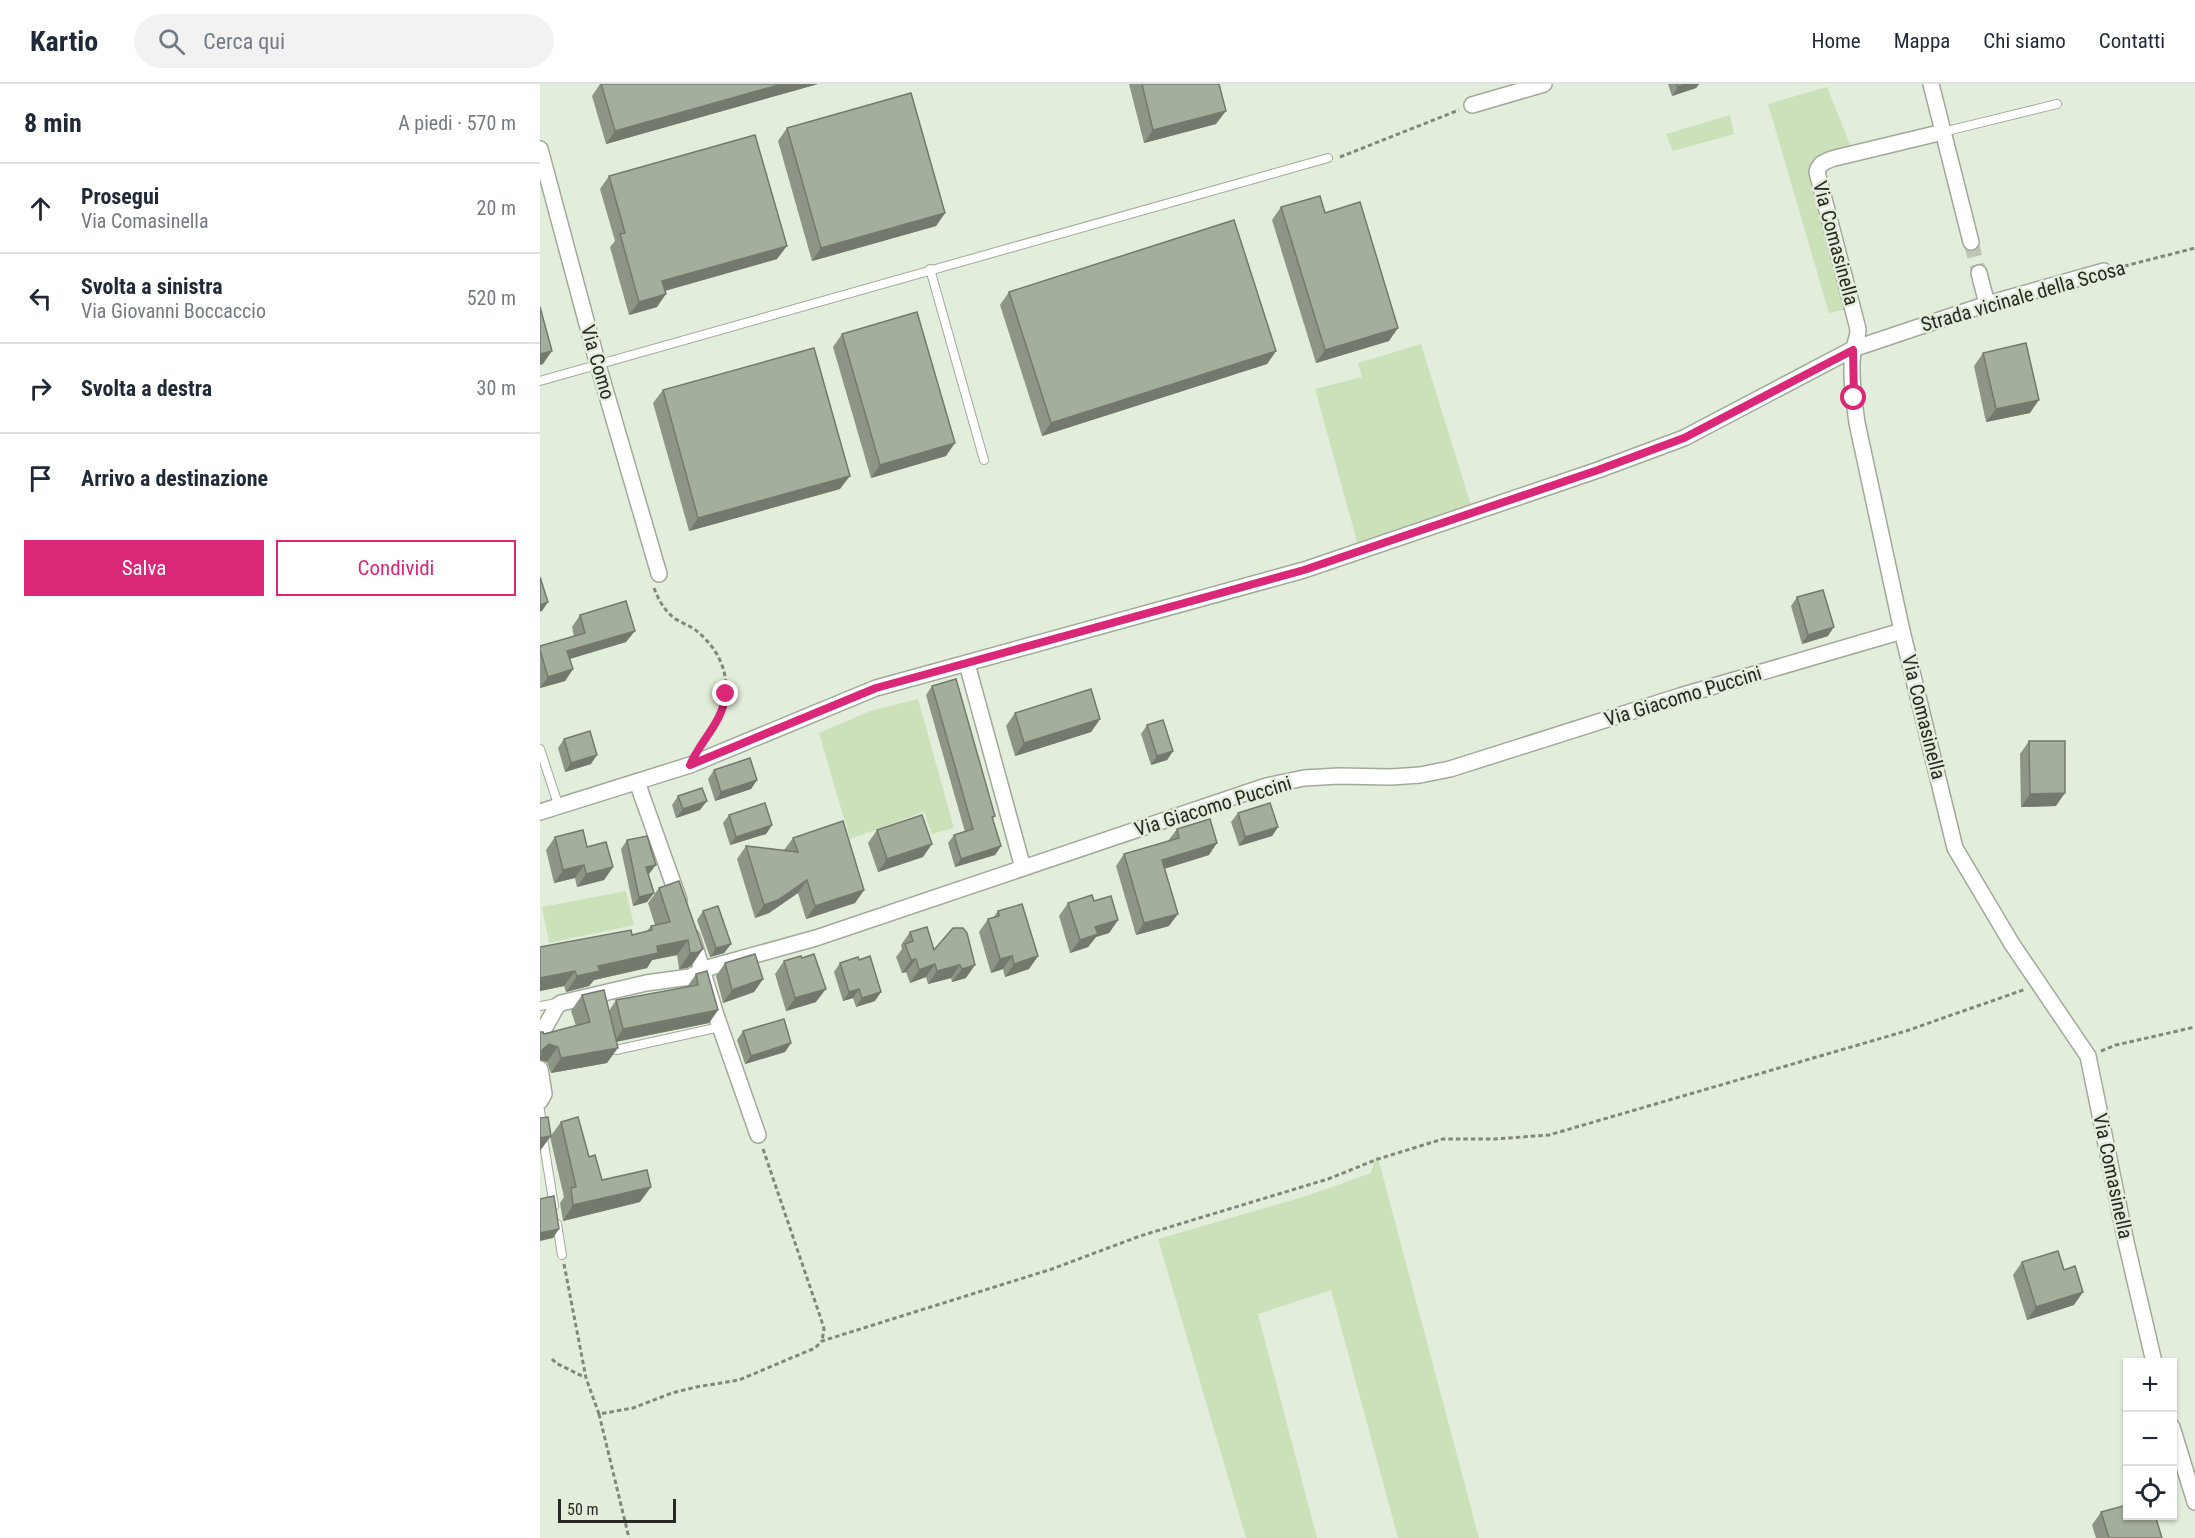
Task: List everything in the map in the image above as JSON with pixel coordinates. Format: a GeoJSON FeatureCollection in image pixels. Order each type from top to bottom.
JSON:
{"type":"FeatureCollection","features":[{"type":"Feature","properties":{"kind":"street"},"geometry":{"type":"LineString","coordinates":[[1472,105],[1544,84]]}},
{"type":"Feature","properties":{"kind":"street"},"geometry":{"type":"LineString","coordinates":[[1931,84],[1971,242]]}},
{"type":"Feature","properties":{"kind":"street","name":"Via Comasinella"},"geometry":{"type":"LineString","coordinates":[[1943,132],[1835,158],[1823,162],[1817,172],[1858,329],[1858,342],[1853,350],[1857,423],[1902,631],[1955,849],[2012,944],[2088,1056],[2126,1242],[2153,1358]]}},
{"type":"Feature","properties":{"kind":"street","name":"Via Como"},"geometry":{"type":"LineString","coordinates":[[540,149],[598,365],[658,570]]}},
{"type":"Feature","properties":{"kind":"street","name":"Strada vicinale della Scosa"},"geometry":{"type":"LineString","coordinates":[[540,812],[690,765],[854,696],[1304,570],[1598,470],[1684,438],[1853,350],[1987,304],[2104,272]]}},
{"type":"Feature","properties":{"kind":"street"},"geometry":{"type":"LineString","coordinates":[[1979,273],[1987,304]]}},
{"type":"Feature","properties":{"kind":"street","name":"Via Giacomo Puccini"},"geometry":{"type":"LineString","coordinates":[[561,1003],[598,999],[690,976],[704,969],[816,938],[1266,786],[1304,778],[1391,777],[1420,775],[1450,769],[1680,696],[1902,631]]}},
{"type":"Feature","properties":{"kind":"street"},"geometry":{"type":"LineString","coordinates":[[967,664],[1023,868]]}},
{"type":"Feature","properties":{"kind":"street"},"geometry":{"type":"LineString","coordinates":[[637,782],[704,969],[720,1026],[758,1135]]}},
{"type":"Feature","properties":{"kind":"street"},"geometry":{"type":"LineString","coordinates":[[540,1036],[561,1003]]}},
{"type":"Feature","properties":{"kind":"street"},"geometry":{"type":"LineString","coordinates":[[540,1069],[544,1094],[540,1101]]}},
{"type":"Feature","properties":{"kind":"street"},"geometry":{"type":"LineString","coordinates":[[2177,1443],[2195,1502]]}},
{"type":"Feature","properties":{"kind":"lane"},"geometry":{"type":"LineString","coordinates":[[1943,132],[2057,104]]}},
{"type":"Feature","properties":{"kind":"lane"},"geometry":{"type":"LineString","coordinates":[[540,381],[1328,158]]}},
{"type":"Feature","properties":{"kind":"lane"},"geometry":{"type":"LineString","coordinates":[[930,269],[984,460]]}},
{"type":"Feature","properties":{"kind":"lane"},"geometry":{"type":"LineString","coordinates":[[540,749],[559,807]]}},
{"type":"Feature","properties":{"kind":"lane"},"geometry":{"type":"LineString","coordinates":[[540,1006],[561,1003]]}},
{"type":"Feature","properties":{"kind":"lane"},"geometry":{"type":"LineString","coordinates":[[607,1043],[611,1049],[616,1050],[720,1026]]}},
{"type":"Feature","properties":{"kind":"lane"},"geometry":{"type":"LineString","coordinates":[[540,1110],[562,1255]]}},
{"type":"Feature","properties":{"kind":"path"},"geometry":{"type":"LineString","coordinates":[[1328,158],[1342,156],[1472,105]]}},
{"type":"Feature","properties":{"kind":"path","name":"Strada vicinale della Scosa"},"geometry":{"type":"LineString","coordinates":[[2104,272],[2195,248]]}},
{"type":"Feature","properties":{"kind":"path"},"geometry":{"type":"LineString","coordinates":[[658,570],[652,579],[662,604],[673,617],[693,628],[717,652],[725,674],[724,708],[714,729],[697,750],[690,765]]}},
{"type":"Feature","properties":{"kind":"path"},"geometry":{"type":"LineString","coordinates":[[599,1414],[633,1408],[672,1393],[696,1387],[749,1377],[815,1348],[822,1341],[1052,1269],[1140,1236],[1328,1179],[1378,1159],[1443,1139],[1495,1139],[1549,1135],[1906,1031],[2039,985]]}},
{"type":"Feature","properties":{"kind":"path"},"geometry":{"type":"LineString","coordinates":[[2088,1056],[2116,1045],[2195,1027]]}},
{"type":"Feature","properties":{"kind":"path"},"geometry":{"type":"LineString","coordinates":[[758,1135],[821,1319],[824,1329],[822,1341]]}},
{"type":"Feature","properties":{"kind":"path"},"geometry":{"type":"LineString","coordinates":[[562,1255],[586,1378],[599,1414],[629,1538]]}},
{"type":"Feature","properties":{"kind":"path"},"geometry":{"type":"LineString","coordinates":[[552,1359],[586,1378]]}},
{"type":"Feature","properties":{"kind":"green space"},"geometry":{"type":"Polygon","coordinates":[[[1827,87],[1851,147],[1816,157],[1848,309],[1829,313],[1768,104],[1827,87]]]}},
{"type":"Feature","properties":{"kind":"green space"},"geometry":{"type":"Polygon","coordinates":[[[1730,115],[1734,134],[1673,151],[1666,134],[1730,115]]]}},
{"type":"Feature","properties":{"kind":"green space"},"geometry":{"type":"Polygon","coordinates":[[[1421,344],[1471,505],[1358,545],[1315,389],[1362,377],[1358,363],[1421,344]]]}},
{"type":"Feature","properties":{"kind":"green space"},"geometry":{"type":"Polygon","coordinates":[[[918,699],[954,828],[932,834],[924,812],[850,839],[819,733],[870,711],[918,699]]]}},
{"type":"Feature","properties":{"kind":"green space"},"geometry":{"type":"Polygon","coordinates":[[[626,891],[634,925],[549,943],[542,907],[626,891]]]}},
{"type":"Feature","properties":{"kind":"green space"},"geometry":{"type":"Polygon","coordinates":[[[1377,1154],[1479,1538],[1398,1538],[1331,1290],[1258,1314],[1317,1538],[1246,1538],[1158,1239],[1306,1196],[1371,1173],[1377,1154]]]}},
{"type":"Feature","properties":{"kind":"building"},"geometry":{"type":"Polygon","coordinates":[[[601,84],[782,84],[615,131],[601,84]]]}},
{"type":"Feature","properties":{"kind":"building"},"geometry":{"type":"Polygon","coordinates":[[[1142,84],[1219,84],[1226,111],[1153,130],[1142,84]]]}},
{"type":"Feature","properties":{"kind":"building"},"geometry":{"type":"Polygon","coordinates":[[[911,93],[945,213],[821,248],[787,128],[911,93]]]}},
{"type":"Feature","properties":{"kind":"building"},"geometry":{"type":"Polygon","coordinates":[[[755,135],[787,246],[662,281],[666,294],[639,302],[620,234],[625,233],[609,176],[755,135]]]}},
{"type":"Feature","properties":{"kind":"building"},"geometry":{"type":"Polygon","coordinates":[[[1320,196],[1325,213],[1360,202],[1398,328],[1325,350],[1281,207],[1320,196]]]}},
{"type":"Feature","properties":{"kind":"building"},"geometry":{"type":"Polygon","coordinates":[[[1234,220],[1276,351],[1051,423],[1009,292],[1234,220]]]}},
{"type":"Feature","properties":{"kind":"building"},"geometry":{"type":"Polygon","coordinates":[[[540,307],[552,351],[540,354],[540,307]]]}},
{"type":"Feature","properties":{"kind":"building"},"geometry":{"type":"Polygon","coordinates":[[[917,312],[955,443],[880,465],[842,334],[917,312]]]}},
{"type":"Feature","properties":{"kind":"building"},"geometry":{"type":"Polygon","coordinates":[[[2026,343],[2039,400],[1996,409],[1983,353],[2026,343]]]}},
{"type":"Feature","properties":{"kind":"building"},"geometry":{"type":"Polygon","coordinates":[[[814,348],[850,476],[698,518],[663,390],[814,348]]]}},
{"type":"Feature","properties":{"kind":"building"},"geometry":{"type":"Polygon","coordinates":[[[540,577],[548,602],[540,605],[540,577]]]}},
{"type":"Feature","properties":{"kind":"building"},"geometry":{"type":"Polygon","coordinates":[[[1823,590],[1834,627],[1808,635],[1797,597],[1823,590]]]}},
{"type":"Feature","properties":{"kind":"building"},"geometry":{"type":"Polygon","coordinates":[[[626,601],[635,631],[567,651],[573,669],[548,677],[540,646],[585,633],[580,615],[626,601]]]}},
{"type":"Feature","properties":{"kind":"building"},"geometry":{"type":"Polygon","coordinates":[[[956,679],[995,816],[992,817],[1001,846],[961,859],[954,835],[973,829],[932,686],[956,679]]]}},
{"type":"Feature","properties":{"kind":"building"},"geometry":{"type":"Polygon","coordinates":[[[1091,689],[1100,719],[1024,743],[1015,713],[1091,689]]]}},
{"type":"Feature","properties":{"kind":"building"},"geometry":{"type":"Polygon","coordinates":[[[1163,720],[1173,751],[1157,756],[1147,725],[1163,720]]]}},
{"type":"Feature","properties":{"kind":"building"},"geometry":{"type":"Polygon","coordinates":[[[590,731],[597,755],[571,763],[564,739],[590,731]]]}},
{"type":"Feature","properties":{"kind":"building"},"geometry":{"type":"Polygon","coordinates":[[[2029,741],[2065,741],[2065,793],[2030,794],[2029,741]]]}},
{"type":"Feature","properties":{"kind":"building"},"geometry":{"type":"Polygon","coordinates":[[[750,758],[757,780],[721,792],[714,770],[750,758]]]}},
{"type":"Feature","properties":{"kind":"building"},"geometry":{"type":"Polygon","coordinates":[[[702,788],[707,801],[683,809],[678,796],[702,788]]]}},
{"type":"Feature","properties":{"kind":"building"},"geometry":{"type":"Polygon","coordinates":[[[765,803],[772,825],[736,837],[729,815],[765,803]]]}},
{"type":"Feature","properties":{"kind":"building"},"geometry":{"type":"Polygon","coordinates":[[[1270,803],[1278,827],[1245,837],[1238,813],[1270,803]]]}},
{"type":"Feature","properties":{"kind":"building"},"geometry":{"type":"Polygon","coordinates":[[[922,815],[932,844],[887,859],[877,830],[922,815]]]}},
{"type":"Feature","properties":{"kind":"building"},"geometry":{"type":"Polygon","coordinates":[[[1210,819],[1217,843],[1162,860],[1178,914],[1144,923],[1124,854],[1179,838],[1177,829],[1210,819]]]}},
{"type":"Feature","properties":{"kind":"building"},"geometry":{"type":"Polygon","coordinates":[[[843,821],[864,890],[815,906],[807,880],[778,900],[764,905],[746,846],[798,852],[793,838],[843,821]]]}},
{"type":"Feature","properties":{"kind":"building"},"geometry":{"type":"Polygon","coordinates":[[[583,830],[587,847],[606,842],[613,867],[586,874],[584,865],[563,870],[555,837],[583,830]]]}},
{"type":"Feature","properties":{"kind":"building"},"geometry":{"type":"Polygon","coordinates":[[[647,836],[656,865],[646,867],[654,893],[639,897],[627,840],[647,836]]]}},
{"type":"Feature","properties":{"kind":"building"},"geometry":{"type":"Polygon","coordinates":[[[679,881],[703,949],[690,953],[688,940],[657,946],[658,953],[598,966],[600,971],[577,976],[575,971],[540,978],[540,947],[631,930],[632,935],[652,930],[651,926],[670,922],[659,888],[679,881]]]}},
{"type":"Feature","properties":{"kind":"building"},"geometry":{"type":"Polygon","coordinates":[[[1092,895],[1094,901],[1111,896],[1118,920],[1095,927],[1098,934],[1080,940],[1068,903],[1092,895]]]}},
{"type":"Feature","properties":{"kind":"building"},"geometry":{"type":"Polygon","coordinates":[[[1022,904],[1038,956],[1014,964],[1012,956],[1000,959],[988,919],[999,916],[998,911],[1022,904]]]}},
{"type":"Feature","properties":{"kind":"building"},"geometry":{"type":"Polygon","coordinates":[[[718,906],[731,944],[716,948],[703,911],[718,906]]]}},
{"type":"Feature","properties":{"kind":"building"},"geometry":{"type":"Polygon","coordinates":[[[927,927],[934,950],[953,928],[963,928],[967,933],[975,965],[962,969],[960,965],[937,971],[935,964],[919,970],[916,959],[911,960],[905,944],[913,941],[910,932],[927,927]]]}},
{"type":"Feature","properties":{"kind":"building"},"geometry":{"type":"Polygon","coordinates":[[[755,954],[763,979],[732,990],[725,963],[755,954]]]}},
{"type":"Feature","properties":{"kind":"building"},"geometry":{"type":"Polygon","coordinates":[[[814,954],[826,989],[795,998],[784,961],[814,954]]]}},
{"type":"Feature","properties":{"kind":"building"},"geometry":{"type":"Polygon","coordinates":[[[870,956],[881,992],[862,998],[859,989],[849,992],[840,963],[870,956]]]}},
{"type":"Feature","properties":{"kind":"building"},"geometry":{"type":"Polygon","coordinates":[[[707,971],[718,1010],[623,1029],[616,1000],[698,985],[696,974],[707,971]]]}},
{"type":"Feature","properties":{"kind":"building"},"geometry":{"type":"Polygon","coordinates":[[[604,990],[618,1048],[561,1058],[558,1047],[549,1044],[542,1050],[542,1058],[540,1058],[540,1032],[544,1034],[590,1022],[582,995],[604,990]]]}},
{"type":"Feature","properties":{"kind":"building"},"geometry":{"type":"Polygon","coordinates":[[[784,1019],[791,1043],[751,1056],[743,1031],[784,1019]]]}},
{"type":"Feature","properties":{"kind":"building"},"geometry":{"type":"Polygon","coordinates":[[[548,1117],[551,1136],[540,1138],[540,1118],[548,1117]]]}},
{"type":"Feature","properties":{"kind":"building"},"geometry":{"type":"Polygon","coordinates":[[[578,1117],[589,1157],[595,1155],[602,1180],[647,1170],[651,1187],[573,1205],[571,1188],[576,1187],[561,1122],[578,1117]]]}},
{"type":"Feature","properties":{"kind":"building"},"geometry":{"type":"Polygon","coordinates":[[[554,1196],[559,1229],[540,1233],[540,1199],[554,1196]]]}},
{"type":"Feature","properties":{"kind":"building"},"geometry":{"type":"Polygon","coordinates":[[[2058,1251],[2064,1270],[2075,1266],[2083,1292],[2036,1307],[2022,1262],[2058,1251]]]}},
{"type":"Feature","properties":{"kind":"building"},"geometry":{"type":"Polygon","coordinates":[[[2123,1506],[2123,1520],[2157,1520],[2162,1538],[2109,1538],[2101,1512],[2123,1506]]]}},
{"type":"Feature","properties":{"kind":"tunnel"},"geometry":{"type":"LineString","coordinates":[[1971,242],[1979,273]]}},
{"type":"Feature","properties":{"kind":"route"},"geometry":{"type":"LineString","coordinates":[[726,694],[724,708],[714,729],[697,750],[690,765],[876,688],[1304,570],[1598,470],[1684,438],[1853,350],[1854,398]]}}]}
